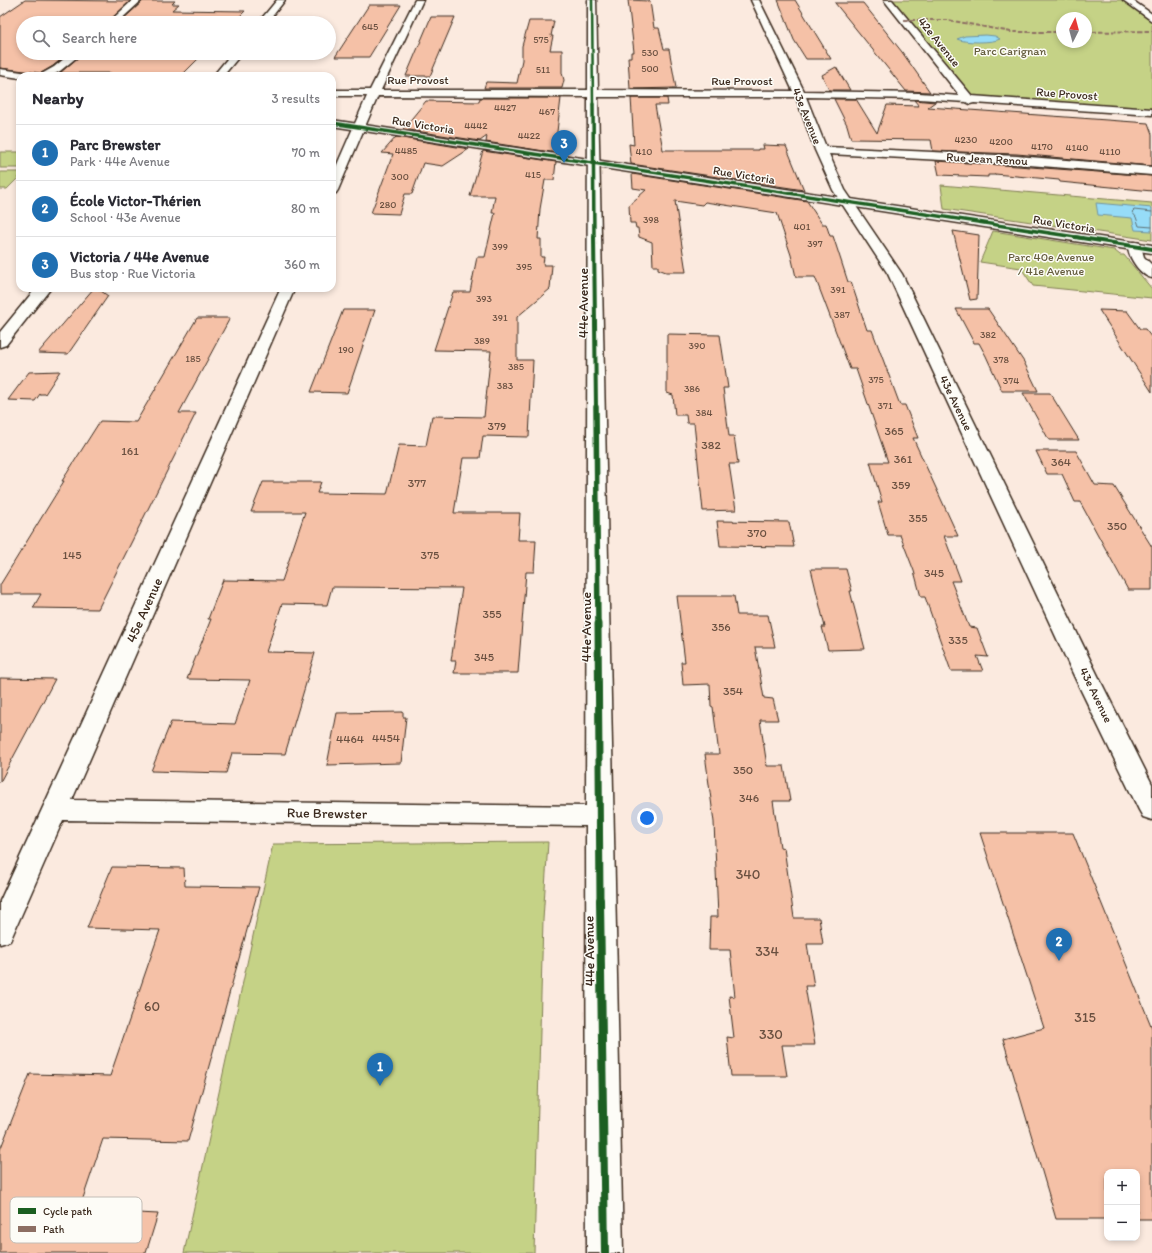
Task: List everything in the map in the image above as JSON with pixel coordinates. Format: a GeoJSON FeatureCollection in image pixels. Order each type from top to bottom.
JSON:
{"type":"FeatureCollection","features":[{"type":"Feature","properties":{"kind":"street"},"geometry":{"type":"LineString","coordinates":[[120,16],[138,0]]}},
{"type":"Feature","properties":{"kind":"street"},"geometry":{"type":"LineString","coordinates":[[268,16],[281,0]]}},
{"type":"Feature","properties":{"kind":"street"},"geometry":{"type":"LineString","coordinates":[[336,181],[360,127],[361,120],[419,0]]}},
{"type":"Feature","properties":{"kind":"street","name":"44e Avenue"},"geometry":{"type":"LineString","coordinates":[[592,0],[599,816],[605,1253]]}},
{"type":"Feature","properties":{"kind":"street","name":"43e Avenue"},"geometry":{"type":"LineString","coordinates":[[755,0],[800,94],[838,190],[894,274],[1088,680],[1152,810]]}},
{"type":"Feature","properties":{"kind":"street","name":"42e Avenue"},"geometry":{"type":"LineString","coordinates":[[888,0],[970,101]]}},
{"type":"Feature","properties":{"kind":"street"},"geometry":{"type":"LineString","coordinates":[[1127,0],[1152,18]]}},
{"type":"Feature","properties":{"kind":"street"},"geometry":{"type":"LineString","coordinates":[[51,72],[68,60]]}},
{"type":"Feature","properties":{"kind":"street"},"geometry":{"type":"LineString","coordinates":[[221,72],[231,60]]}},
{"type":"Feature","properties":{"kind":"street"},"geometry":{"type":"LineString","coordinates":[[0,72],[16,74]]}},
{"type":"Feature","properties":{"kind":"street","name":"Rue Provost"},"geometry":{"type":"LineString","coordinates":[[336,93],[800,94],[919,96],[970,101],[1152,112]]}},
{"type":"Feature","properties":{"kind":"street","name":"Rue Victoria"},"geometry":{"type":"LineString","coordinates":[[336,124],[1152,249]]}},
{"type":"Feature","properties":{"kind":"street","name":"Rue Jean Renou"},"geometry":{"type":"LineString","coordinates":[[821,150],[1017,160],[1152,171]]}},
{"type":"Feature","properties":{"kind":"street"},"geometry":{"type":"LineString","coordinates":[[1135,246],[1135,253],[1152,274]]}},
{"type":"Feature","properties":{"kind":"street"},"geometry":{"type":"LineString","coordinates":[[0,342],[41,292]]}},
{"type":"Feature","properties":{"kind":"street","name":"45e Avenue"},"geometry":{"type":"LineString","coordinates":[[0,932],[286,292]]}},
{"type":"Feature","properties":{"kind":"street","name":"Rue Brewster"},"geometry":{"type":"LineString","coordinates":[[54,810],[599,816]]}},
{"type":"Feature","properties":{"kind":"green space","name":"Parc Carignan"},"geometry":{"type":"Polygon","coordinates":[[[888,0],[1125,0],[1152,21],[1152,109],[971,100],[888,0]]]}},
{"type":"Feature","properties":{"kind":"green space"},"geometry":{"type":"Polygon","coordinates":[[[0,152],[16,152],[16,168],[0,168],[0,152]]]}},
{"type":"Feature","properties":{"kind":"green space"},"geometry":{"type":"Polygon","coordinates":[[[0,172],[16,172],[16,180],[7,189],[0,189],[0,172]]]}},
{"type":"Feature","properties":{"kind":"green space","name":"Parc 40e Avenue / 41e Avenue"},"geometry":{"type":"Polygon","coordinates":[[[941,185],[1152,203],[1152,240],[944,209],[941,185]]]}},
{"type":"Feature","properties":{"kind":"green space","name":"Parc 40e Avenue / 41e Avenue"},"geometry":{"type":"Polygon","coordinates":[[[993,231],[1114,250],[1120,255],[1124,255],[1152,289],[1152,298],[1033,286],[1021,268],[980,262],[993,231]]]}},
{"type":"Feature","properties":{"kind":"green space"},"geometry":{"type":"Polygon","coordinates":[[[548,842],[543,920],[534,1253],[184,1253],[273,844],[548,842]]]}},
{"type":"Feature","properties":{"kind":"water"},"geometry":{"type":"Polygon","coordinates":[[[965,36],[995,36],[1000,39],[978,42],[957,39],[965,36]]]}},
{"type":"Feature","properties":{"kind":"water"},"geometry":{"type":"Polygon","coordinates":[[[1096,203],[1152,208],[1152,231],[1135,230],[1132,218],[1098,215],[1096,203]]]}},
{"type":"Feature","properties":{"kind":"building"},"geometry":{"type":"Polygon","coordinates":[[[25,0],[130,1],[114,16],[16,16],[16,60],[60,60],[43,72],[0,68],[0,17],[25,0]]]}},
{"type":"Feature","properties":{"kind":"building"},"geometry":{"type":"Polygon","coordinates":[[[628,0],[650,1],[654,28],[659,28],[664,49],[669,49],[676,88],[630,89],[628,57],[631,57],[631,52],[634,52],[628,0]]]}},
{"type":"Feature","properties":{"kind":"building"},"geometry":{"type":"Polygon","coordinates":[[[778,0],[795,0],[831,59],[806,59],[794,40],[778,0]]]}},
{"type":"Feature","properties":{"kind":"building"},"geometry":{"type":"Polygon","coordinates":[[[143,1],[175,1],[172,4],[179,4],[172,10],[245,11],[240,16],[127,16],[143,1]]]}},
{"type":"Feature","properties":{"kind":"building"},"geometry":{"type":"Polygon","coordinates":[[[835,3],[863,3],[902,52],[930,92],[906,91],[835,3]]]}},
{"type":"Feature","properties":{"kind":"building"},"geometry":{"type":"Polygon","coordinates":[[[369,5],[401,5],[369,57],[336,57],[369,5]]]}},
{"type":"Feature","properties":{"kind":"building"},"geometry":{"type":"Polygon","coordinates":[[[431,17],[455,17],[430,76],[406,76],[431,17]]]}},
{"type":"Feature","properties":{"kind":"building"},"geometry":{"type":"Polygon","coordinates":[[[529,21],[554,21],[550,50],[562,50],[562,73],[564,80],[562,88],[484,88],[486,82],[517,83],[522,60],[522,46],[529,21]]]}},
{"type":"Feature","properties":{"kind":"building"},"geometry":{"type":"Polygon","coordinates":[[[75,60],[197,60],[185,72],[61,72],[75,60]]]}},
{"type":"Feature","properties":{"kind":"building"},"geometry":{"type":"Polygon","coordinates":[[[836,67],[850,90],[829,90],[822,75],[836,67]]]}},
{"type":"Feature","properties":{"kind":"building"},"geometry":{"type":"Polygon","coordinates":[[[480,98],[561,98],[556,140],[552,143],[558,144],[557,153],[486,142],[487,136],[480,141],[403,129],[426,101],[479,102],[480,98]]]}},
{"type":"Feature","properties":{"kind":"building"},"geometry":{"type":"Polygon","coordinates":[[[631,98],[667,98],[668,105],[655,105],[663,150],[758,150],[764,149],[763,145],[786,146],[804,190],[631,164],[629,144],[634,145],[631,98]]]}},
{"type":"Feature","properties":{"kind":"building"},"geometry":{"type":"Polygon","coordinates":[[[834,99],[856,99],[877,133],[887,105],[919,106],[914,100],[935,102],[928,107],[1148,123],[1152,134],[1152,166],[1017,154],[933,151],[931,140],[851,139],[847,125],[834,99]]]}},
{"type":"Feature","properties":{"kind":"building"},"geometry":{"type":"Polygon","coordinates":[[[396,137],[469,149],[443,166],[423,163],[412,194],[405,194],[399,214],[371,213],[393,154],[382,153],[396,137]]]}},
{"type":"Feature","properties":{"kind":"building"},"geometry":{"type":"Polygon","coordinates":[[[483,151],[556,162],[554,180],[545,180],[540,209],[538,239],[541,239],[541,257],[544,257],[543,265],[552,265],[550,289],[517,317],[517,360],[533,360],[529,437],[483,436],[480,458],[463,458],[454,513],[520,513],[518,540],[536,540],[534,572],[526,572],[518,673],[454,673],[456,661],[451,661],[462,588],[332,587],[327,605],[282,604],[266,652],[315,653],[285,754],[232,753],[226,773],[151,771],[171,722],[235,724],[250,680],[187,679],[211,619],[208,619],[223,580],[282,581],[305,512],[251,512],[263,482],[321,482],[317,493],[387,494],[399,445],[426,446],[432,416],[484,417],[491,351],[434,350],[453,292],[470,292],[477,257],[485,257],[495,213],[492,213],[495,196],[470,196],[483,151]]]}},
{"type":"Feature","properties":{"kind":"building"},"geometry":{"type":"Polygon","coordinates":[[[936,161],[1152,176],[1152,191],[995,174],[988,175],[988,177],[939,175],[936,161]]]}},
{"type":"Feature","properties":{"kind":"building"},"geometry":{"type":"Polygon","coordinates":[[[632,174],[807,201],[822,224],[826,224],[830,236],[833,236],[848,282],[851,282],[867,330],[872,330],[900,405],[905,405],[918,438],[913,438],[958,536],[944,536],[961,581],[951,581],[969,627],[977,628],[988,657],[977,656],[983,671],[951,671],[925,597],[921,597],[914,571],[900,535],[888,535],[878,502],[882,502],[870,462],[888,462],[856,369],[850,369],[815,277],[796,277],[791,255],[777,213],[705,202],[702,205],[675,201],[686,272],[666,272],[658,269],[658,266],[653,266],[652,242],[639,237],[638,228],[636,228],[635,223],[630,223],[629,205],[646,190],[633,188],[632,174]]]}},
{"type":"Feature","properties":{"kind":"building"},"geometry":{"type":"Polygon","coordinates":[[[953,231],[979,235],[977,299],[970,300],[953,231]]]}},
{"type":"Feature","properties":{"kind":"building"},"geometry":{"type":"Polygon","coordinates":[[[91,292],[102,292],[108,296],[68,354],[38,353],[91,292]]]}},
{"type":"Feature","properties":{"kind":"building"},"geometry":{"type":"Polygon","coordinates":[[[956,309],[988,309],[1024,362],[1038,391],[1002,391],[979,343],[974,343],[956,309]]]}},
{"type":"Feature","properties":{"kind":"building"},"geometry":{"type":"Polygon","coordinates":[[[343,310],[375,310],[347,393],[311,392],[343,310]]]}},
{"type":"Feature","properties":{"kind":"building"},"geometry":{"type":"Polygon","coordinates":[[[1099,310],[1127,311],[1140,329],[1145,329],[1152,338],[1152,392],[1099,310]]]}},
{"type":"Feature","properties":{"kind":"building"},"geometry":{"type":"Polygon","coordinates":[[[197,318],[230,318],[179,413],[196,413],[98,609],[33,608],[41,594],[0,594],[0,585],[64,481],[62,481],[100,421],[136,422],[197,318]]]}},
{"type":"Feature","properties":{"kind":"building"},"geometry":{"type":"Polygon","coordinates":[[[667,334],[720,335],[728,388],[723,388],[729,436],[734,436],[738,464],[729,464],[736,510],[703,511],[694,423],[687,423],[686,415],[675,415],[673,395],[667,393],[667,334]]]}},
{"type":"Feature","properties":{"kind":"building"},"geometry":{"type":"Polygon","coordinates":[[[60,371],[45,394],[40,394],[35,401],[8,400],[29,372],[60,371]]]}},
{"type":"Feature","properties":{"kind":"building"},"geometry":{"type":"Polygon","coordinates":[[[1023,393],[1050,393],[1079,440],[1049,440],[1023,393]]]}},
{"type":"Feature","properties":{"kind":"building"},"geometry":{"type":"Polygon","coordinates":[[[1036,451],[1076,451],[1095,485],[1114,486],[1152,547],[1152,590],[1128,590],[1080,502],[1075,502],[1062,474],[1047,474],[1036,451]]]}},
{"type":"Feature","properties":{"kind":"building"},"geometry":{"type":"Polygon","coordinates":[[[717,521],[789,522],[794,547],[720,546],[717,521]]]}},
{"type":"Feature","properties":{"kind":"building"},"geometry":{"type":"Polygon","coordinates":[[[811,569],[846,569],[865,649],[828,650],[822,627],[825,627],[811,569]]]}},
{"type":"Feature","properties":{"kind":"building"},"geometry":{"type":"Polygon","coordinates":[[[677,596],[734,596],[737,615],[768,615],[775,647],[755,647],[764,698],[773,699],[778,720],[760,720],[767,766],[784,766],[790,801],[773,801],[780,847],[784,848],[794,918],[819,918],[823,944],[807,944],[814,986],[805,986],[815,1045],[782,1045],[787,1076],[731,1076],[727,1037],[734,1038],[729,996],[735,997],[730,950],[709,950],[710,917],[718,917],[714,822],[705,754],[719,754],[713,707],[711,706],[710,684],[683,685],[681,662],[685,662],[677,596]]]}},
{"type":"Feature","properties":{"kind":"building"},"geometry":{"type":"Polygon","coordinates":[[[0,678],[55,679],[0,782],[0,678]]]}},
{"type":"Feature","properties":{"kind":"building"},"geometry":{"type":"Polygon","coordinates":[[[403,712],[403,717],[406,717],[401,763],[327,765],[337,713],[403,712]]]}},
{"type":"Feature","properties":{"kind":"building"},"geometry":{"type":"Polygon","coordinates":[[[980,833],[1073,833],[1152,1028],[1152,1219],[1140,1219],[1140,1169],[1104,1169],[1104,1219],[1056,1219],[1003,1039],[1044,1028],[980,833]]]}},
{"type":"Feature","properties":{"kind":"building"},"geometry":{"type":"Polygon","coordinates":[[[112,867],[184,868],[185,886],[259,887],[188,1141],[103,1139],[83,1197],[10,1197],[10,1243],[142,1243],[142,1213],[158,1214],[146,1253],[0,1253],[0,1150],[30,1074],[110,1076],[160,930],[87,928],[112,867]]]}},
{"type":"Feature","properties":{"kind":"marked path"},"geometry":{"type":"LineString","coordinates":[[904,20],[948,20],[1011,32],[1056,32]]}},
{"type":"Feature","properties":{"kind":"marked path"},"geometry":{"type":"LineString","coordinates":[[1092,32],[1152,31]]}},
{"type":"Feature","properties":{"kind":"cycle path"},"geometry":{"type":"LineString","coordinates":[[592,0],[605,1253]]}},
{"type":"Feature","properties":{"kind":"cycle path"},"geometry":{"type":"LineString","coordinates":[[336,124],[1152,249]]}},
{"type":"Feature","properties":{"kind":"place","name":"Victoria / 44e Avenue"},"geometry":{"type":"Point","coordinates":[564,163]}},
{"type":"Feature","properties":{"kind":"place","name":"École Victor-Thérien"},"geometry":{"type":"Point","coordinates":[1059,961]}},
{"type":"Feature","properties":{"kind":"place","name":"Parc Brewster"},"geometry":{"type":"Point","coordinates":[380,1086]}}]}
